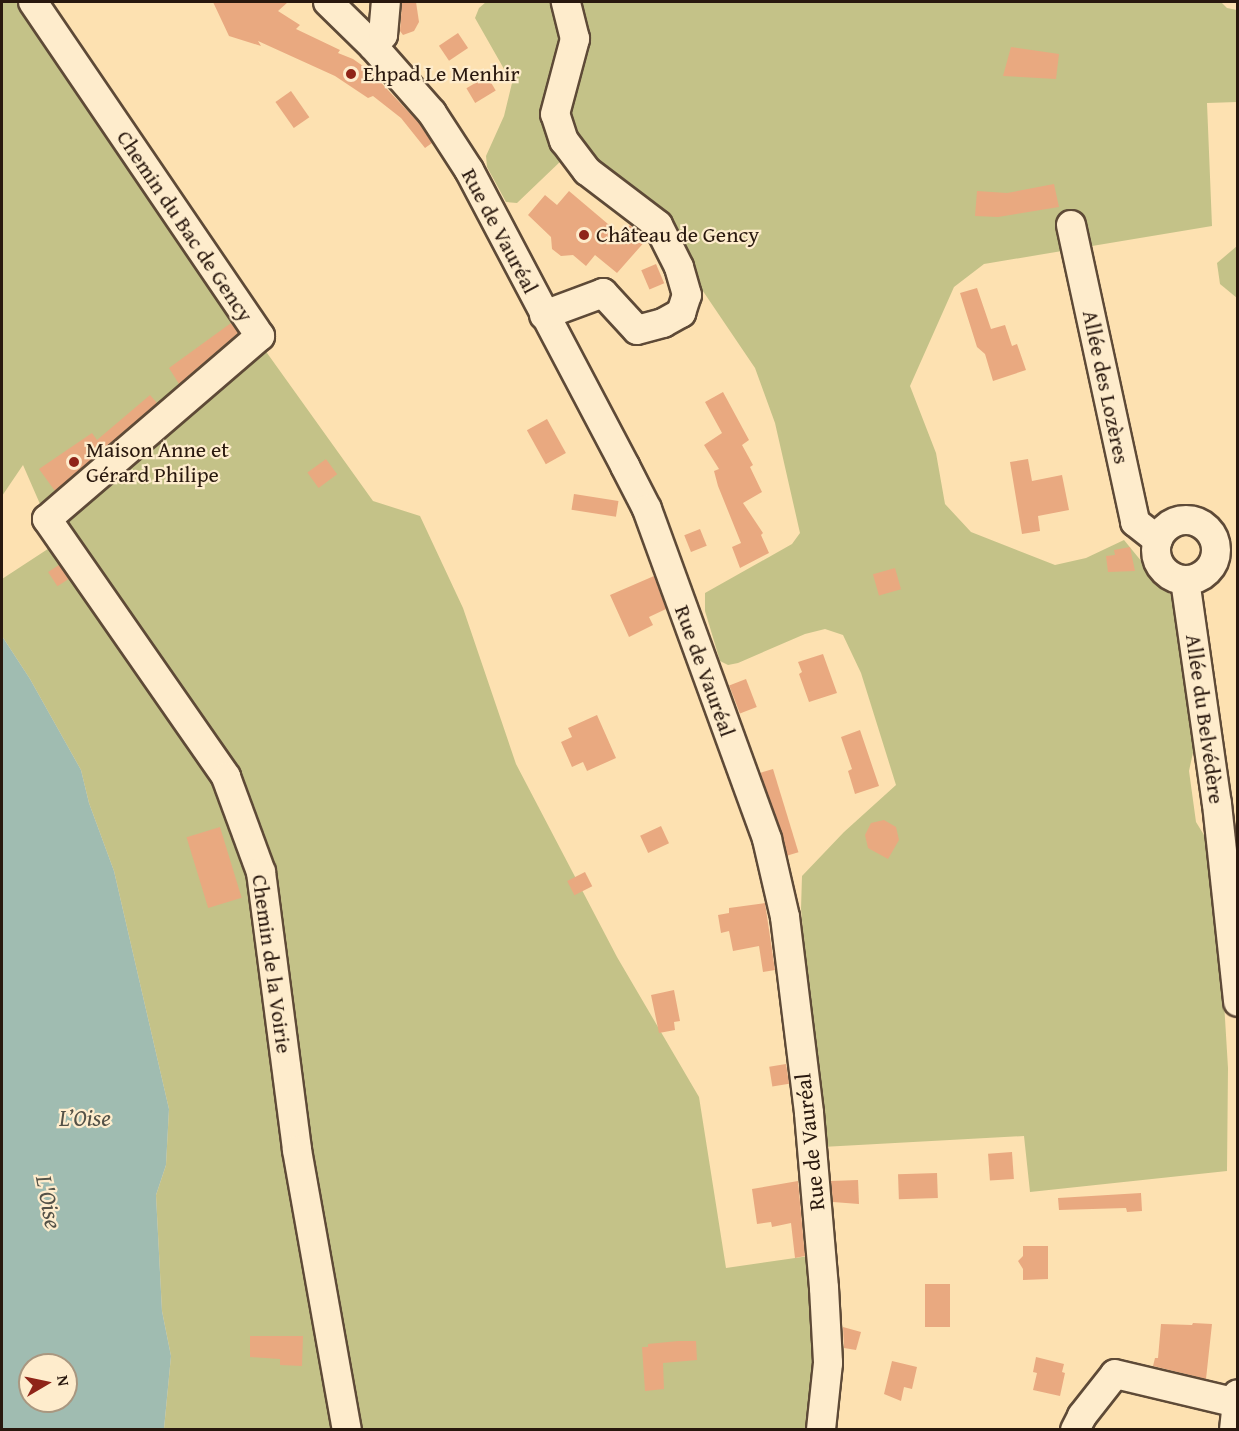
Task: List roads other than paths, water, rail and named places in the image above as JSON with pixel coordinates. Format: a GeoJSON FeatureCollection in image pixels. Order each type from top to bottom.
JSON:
{"type":"FeatureCollection","features":[{"type":"Feature","properties":{"kind":"street","name":"Chemin du Bac de Gency"},"geometry":{"type":"LineString","coordinates":[[33,2],[260,336],[46,519]]}},
{"type":"Feature","properties":{"kind":"street","name":"Rue de Vauréal"},"geometry":{"type":"LineString","coordinates":[[328,2],[373,46],[438,122],[468,170],[647,509],[767,839],[777,874],[785,917],[808,1113],[824,1288],[828,1363],[821,1430]]}},
{"type":"Feature","properties":{"kind":"street"},"geometry":{"type":"LineString","coordinates":[[373,46],[383,35],[386,2]]}},
{"type":"Feature","properties":{"kind":"street"},"geometry":{"type":"LineString","coordinates":[[544,315],[603,293],[637,330],[663,323],[681,313],[687,295],[679,267],[658,225],[587,171],[564,141],[555,114],[575,39],[566,2]]}},
{"type":"Feature","properties":{"kind":"street","name":"Allée des Lozères"},"geometry":{"type":"LineString","coordinates":[[1071,225],[1135,522],[1158,540]]}},
{"type":"Feature","properties":{"kind":"street","name":"Chemin de la Voirie"},"geometry":{"type":"LineString","coordinates":[[46,519],[226,777],[261,872],[297,1150],[336,1380],[347,1430]]}},
{"type":"Feature","properties":{"kind":"street"},"geometry":{"type":"LineString","coordinates":[[1184,520],[1202,524],[1210,531],[1216,549],[1211,567],[1204,574],[1185,580],[1171,576],[1160,564],[1157,556],[1158,540],[1167,526],[1184,520]]}},
{"type":"Feature","properties":{"kind":"street","name":"Allée du Belvédère"},"geometry":{"type":"LineString","coordinates":[[1185,580],[1218,804],[1238,1002]]}},
{"type":"Feature","properties":{"kind":"street"},"geometry":{"type":"LineString","coordinates":[[1075,1430],[1082,1416],[1115,1374],[1237,1403]]}},
{"type":"Feature","properties":{"kind":"street"},"geometry":{"type":"LineString","coordinates":[[1234,1430],[1238,1394]]}},
{"type":"Feature","properties":{"kind":"water","name":"L’Oise"},"geometry":{"type":"Polygon","coordinates":[[[2,636],[30,679],[81,770],[89,803],[114,871],[169,1109],[166,1165],[156,1195],[162,1311],[171,1356],[164,1429],[2,1429],[2,636]]]}},
{"type":"Feature","properties":{"kind":"place","name":"Ehpad Le Menhir"},"geometry":{"type":"Point","coordinates":[351,74]}},
{"type":"Feature","properties":{"kind":"place","name":"Château de Gency"},"geometry":{"type":"Point","coordinates":[584,235]}},
{"type":"Feature","properties":{"kind":"place","name":"Maison Anne et Gérard Philipe"},"geometry":{"type":"Point","coordinates":[74,462]}},
{"type":"Feature","properties":{"kind":"water label","name":"L'Oise"},"geometry":{"type":"Point","coordinates":[49,1202]}}]}
